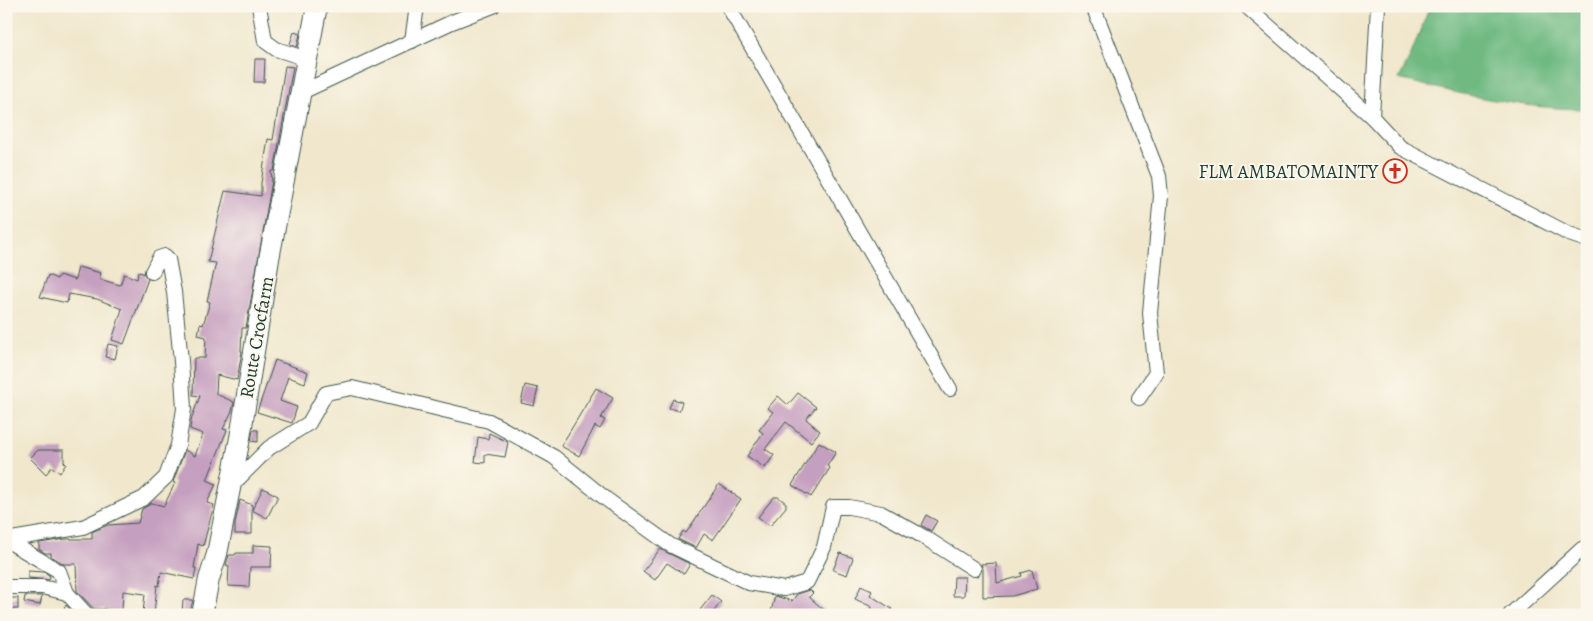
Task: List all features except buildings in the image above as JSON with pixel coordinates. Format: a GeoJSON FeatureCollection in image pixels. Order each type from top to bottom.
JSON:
{"type":"FeatureCollection","features":[{"type":"Feature","properties":{"kind":"street"},"geometry":{"type":"LineString","coordinates":[[259,6],[265,41],[276,49],[307,59]]}},
{"type":"Feature","properties":{"kind":"street","name":"Route Crocfarm"},"geometry":{"type":"LineString","coordinates":[[202,615],[209,579],[217,554],[230,487],[317,6]]}},
{"type":"Feature","properties":{"kind":"street"},"geometry":{"type":"LineString","coordinates":[[412,41],[418,6]]}},
{"type":"Feature","properties":{"kind":"street"},"geometry":{"type":"LineString","coordinates":[[302,92],[452,22],[493,6]]}},
{"type":"Feature","properties":{"kind":"street"},"geometry":{"type":"LineString","coordinates":[[728,6],[950,388]]}},
{"type":"Feature","properties":{"kind":"street"},"geometry":{"type":"LineString","coordinates":[[1093,6],[1159,176],[1161,196],[1150,313],[1156,373],[1139,398]]}},
{"type":"Feature","properties":{"kind":"street"},"geometry":{"type":"LineString","coordinates":[[1246,6],[1372,117],[1400,147],[1569,234],[1587,240]]}},
{"type":"Feature","properties":{"kind":"street"},"geometry":{"type":"LineString","coordinates":[[1372,117],[1378,6]]}},
{"type":"Feature","properties":{"kind":"street"},"geometry":{"type":"LineString","coordinates":[[6,540],[83,527],[144,498],[166,477],[178,445],[184,409],[181,361],[174,292],[168,259],[165,256],[158,258],[152,272]]}},
{"type":"Feature","properties":{"kind":"street"},"geometry":{"type":"LineString","coordinates":[[230,487],[269,448],[309,423],[326,393],[352,388],[489,421],[554,457],[606,499],[670,545],[749,583],[784,589],[807,582],[824,547],[833,507],[849,507],[880,513],[924,537],[974,568]]}},
{"type":"Feature","properties":{"kind":"street"},"geometry":{"type":"LineString","coordinates":[[6,540],[59,572],[67,593],[87,615]]}},
{"type":"Feature","properties":{"kind":"street"},"geometry":{"type":"LineString","coordinates":[[1510,615],[1582,549],[1587,547]]}},
{"type":"Feature","properties":{"kind":"street"},"geometry":{"type":"LineString","coordinates":[[6,587],[42,587],[67,593]]}},
{"type":"Feature","properties":{"kind":"green space"},"geometry":{"type":"Polygon","coordinates":[[[1430,6],[1587,6],[1587,107],[1585,109],[1562,108],[1515,103],[1468,95],[1399,79],[1410,57],[1430,6]]]}},
{"type":"Feature","properties":{"kind":"place","name":"FLM AMBATOMAINTY"},"geometry":{"type":"Point","coordinates":[1395,171]}}]}
